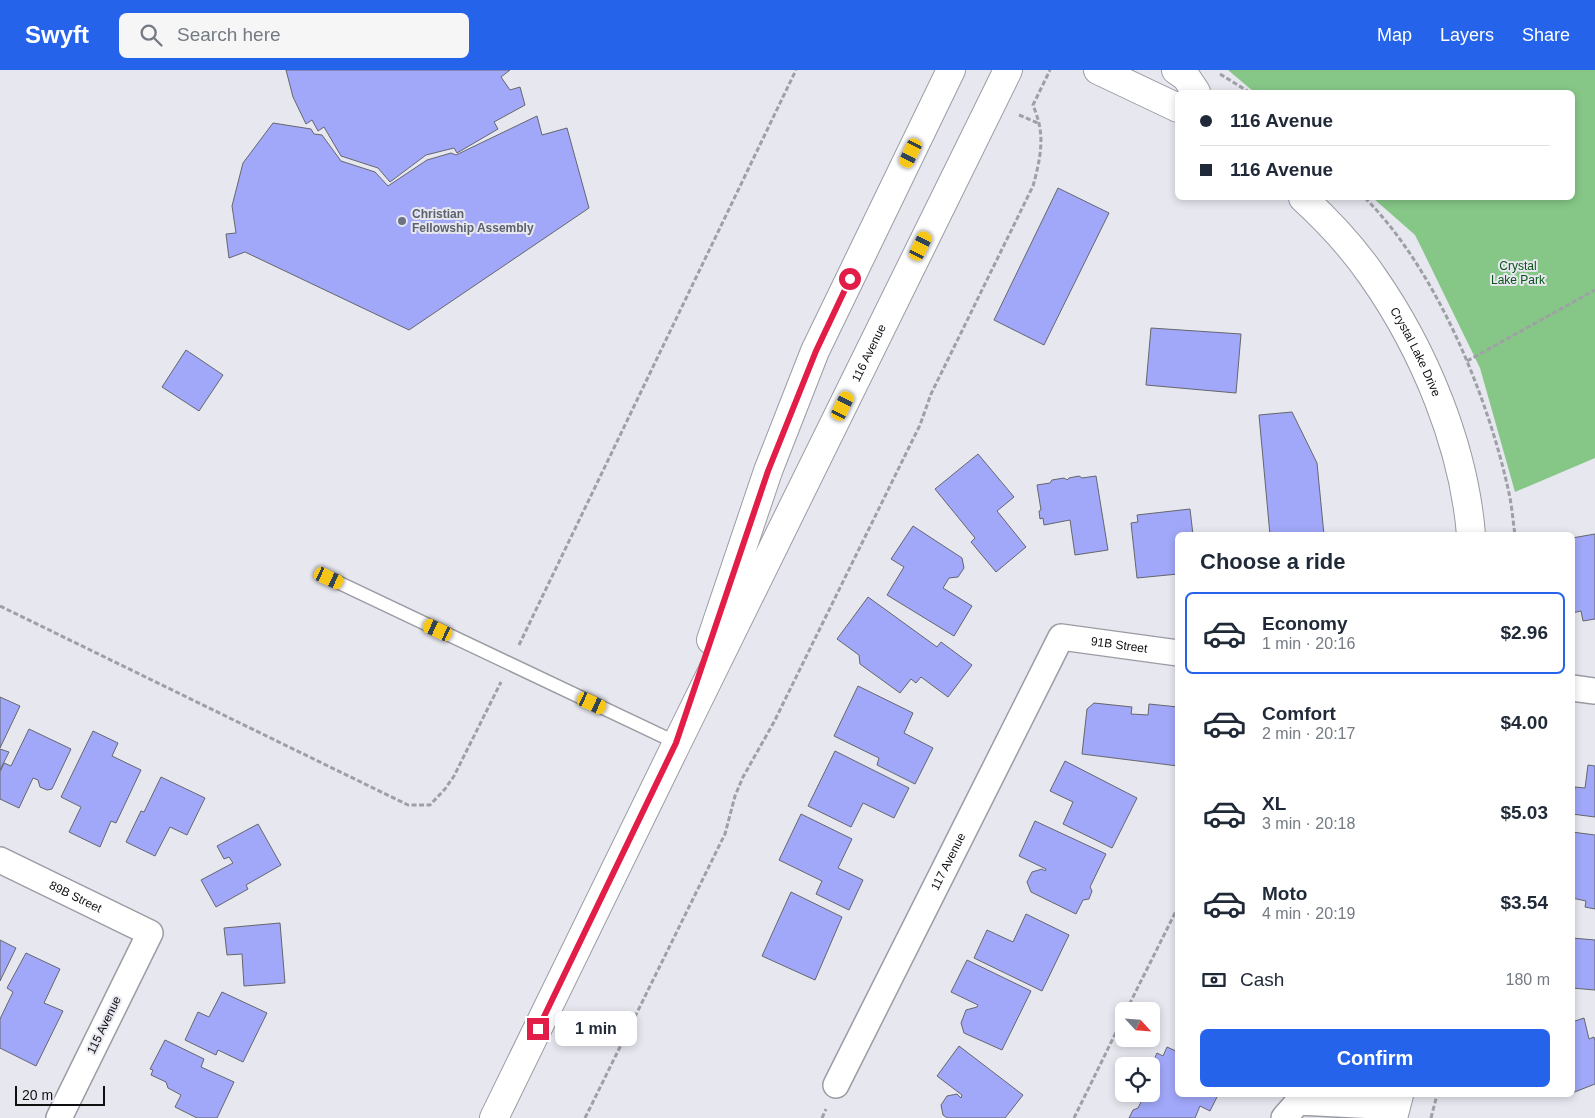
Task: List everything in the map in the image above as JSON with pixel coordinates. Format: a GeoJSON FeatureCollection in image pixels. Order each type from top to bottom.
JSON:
{"type":"FeatureCollection","features":[{"type":"Feature","properties":{"kind":"main road","name":"116 Avenue"},"geometry":{"type":"LineString","coordinates":[[676,743],[768,471],[816,351],[951,70]]}},
{"type":"Feature","properties":{"kind":"main road","name":"116 Avenue"},"geometry":{"type":"LineString","coordinates":[[494,1118],[676,743],[1008,70]]}},
{"type":"Feature","properties":{"kind":"main road"},"geometry":{"type":"LineString","coordinates":[[1098,70],[1175,107]]}},
{"type":"Feature","properties":{"kind":"main road"},"geometry":{"type":"LineString","coordinates":[[1176,70],[1186,77],[1195,90]]}},
{"type":"Feature","properties":{"kind":"main road","name":"Crystal Lake Drive"},"geometry":{"type":"LineString","coordinates":[[1305,200],[1324,217],[1373,277],[1401,321],[1427,373],[1451,438],[1468,502],[1471,532]]}},
{"type":"Feature","properties":{"kind":"street","name":"91B Street"},"geometry":{"type":"LineString","coordinates":[[1061,637],[1175,653]]}},
{"type":"Feature","properties":{"kind":"street","name":"117 Avenue"},"geometry":{"type":"LineString","coordinates":[[836,1085],[1061,637]]}},
{"type":"Feature","properties":{"kind":"street"},"geometry":{"type":"LineString","coordinates":[[1575,688],[1595,691]]}},
{"type":"Feature","properties":{"kind":"street","name":"89B Street"},"geometry":{"type":"LineString","coordinates":[[0,860],[150,933]]}},
{"type":"Feature","properties":{"kind":"street","name":"115 Avenue"},"geometry":{"type":"LineString","coordinates":[[58,1118],[150,933]]}},
{"type":"Feature","properties":{"kind":"street"},"geometry":{"type":"LineString","coordinates":[[1284,1118],[1298,1102],[1396,1107]]}},
{"type":"Feature","properties":{"kind":"lane"},"geometry":{"type":"LineString","coordinates":[[329,578],[676,743]]}},
{"type":"Feature","properties":{"kind":"path"},"geometry":{"type":"LineString","coordinates":[[0,606],[408,805],[430,805],[454,776],[510,664],[796,70]]}},
{"type":"Feature","properties":{"kind":"path"},"geometry":{"type":"LineString","coordinates":[[585,1118],[725,834],[743,777],[774,722],[886,495],[920,425],[931,394],[1033,186],[1041,143],[1039,123],[1033,105],[1050,70]]}},
{"type":"Feature","properties":{"kind":"path"},"geometry":{"type":"LineString","coordinates":[[1213,70],[1245,90]]}},
{"type":"Feature","properties":{"kind":"path"},"geometry":{"type":"LineString","coordinates":[[1015,113],[1039,123]]}},
{"type":"Feature","properties":{"kind":"path"},"geometry":{"type":"LineString","coordinates":[[1367,200],[1396,235],[1426,278],[1467,361],[1495,441],[1510,494],[1515,532]]}},
{"type":"Feature","properties":{"kind":"path"},"geometry":{"type":"LineString","coordinates":[[1467,361],[1595,290]]}},
{"type":"Feature","properties":{"kind":"path"},"geometry":{"type":"LineString","coordinates":[[1131,1002],[1175,914]]}},
{"type":"Feature","properties":{"kind":"path"},"geometry":{"type":"LineString","coordinates":[[1074,1118],[1115,1034]]}},
{"type":"Feature","properties":{"kind":"path"},"geometry":{"type":"LineString","coordinates":[[1431,1118],[1436,1097]]}},
{"type":"Feature","properties":{"kind":"green space","name":"Crystal Lake Park"},"geometry":{"type":"Polygon","coordinates":[[[1228,70],[1595,70],[1595,458],[1515,492],[1480,368],[1415,235],[1375,200],[1575,200],[1575,90],[1252,90],[1228,70]]]}},
{"type":"Feature","properties":{"kind":"building","name":"Christian Fellowship Assembly"},"geometry":{"type":"Polygon","coordinates":[[[286,70],[510,70],[501,77],[510,90],[520,87],[525,105],[494,122],[498,129],[457,153],[454,148],[426,155],[390,182],[378,168],[341,156],[324,127],[318,131],[312,120],[306,124],[293,97],[286,70]]]}},
{"type":"Feature","properties":{"kind":"building","name":"Christian Fellowship Assembly"},"geometry":{"type":"Polygon","coordinates":[[[537,116],[542,135],[567,128],[589,208],[409,330],[245,252],[229,258],[226,234],[236,233],[232,206],[243,163],[273,123],[311,129],[314,134],[322,135],[341,161],[375,172],[388,186],[427,160],[451,153],[456,155],[537,116]]]}},
{"type":"Feature","properties":{"kind":"building"},"geometry":{"type":"Polygon","coordinates":[[[1058,188],[1109,213],[1044,345],[994,320],[1058,188]]]}},
{"type":"Feature","properties":{"kind":"building"},"geometry":{"type":"Polygon","coordinates":[[[1151,328],[1241,334],[1236,393],[1146,385],[1151,328]]]}},
{"type":"Feature","properties":{"kind":"building"},"geometry":{"type":"Polygon","coordinates":[[[186,350],[223,375],[199,411],[162,387],[186,350]]]}},
{"type":"Feature","properties":{"kind":"building"},"geometry":{"type":"Polygon","coordinates":[[[1292,412],[1317,463],[1324,532],[1270,532],[1259,415],[1292,412]]]}},
{"type":"Feature","properties":{"kind":"building"},"geometry":{"type":"Polygon","coordinates":[[[978,454],[1014,497],[997,511],[1026,547],[996,572],[971,542],[975,538],[935,489],[978,454]]]}},
{"type":"Feature","properties":{"kind":"building"},"geometry":{"type":"Polygon","coordinates":[[[1079,476],[1082,478],[1096,476],[1108,550],[1075,555],[1070,520],[1044,525],[1043,518],[1040,519],[1039,511],[1041,510],[1037,485],[1050,483],[1052,480],[1064,478],[1067,480],[1079,476]]]}},
{"type":"Feature","properties":{"kind":"building"},"geometry":{"type":"Polygon","coordinates":[[[1190,509],[1193,532],[1175,532],[1175,574],[1137,578],[1131,523],[1138,522],[1137,515],[1190,509]]]}},
{"type":"Feature","properties":{"kind":"building"},"geometry":{"type":"Polygon","coordinates":[[[913,526],[962,558],[964,568],[958,577],[949,578],[943,588],[972,606],[954,636],[887,595],[904,567],[891,559],[913,526]]]}},
{"type":"Feature","properties":{"kind":"building"},"geometry":{"type":"Polygon","coordinates":[[[1595,534],[1595,619],[1583,621],[1581,611],[1575,612],[1575,537],[1595,534]]]}},
{"type":"Feature","properties":{"kind":"building"},"geometry":{"type":"Polygon","coordinates":[[[868,597],[937,647],[941,642],[972,665],[948,697],[921,677],[916,683],[911,679],[900,693],[860,664],[859,655],[837,639],[868,597]]]}},
{"type":"Feature","properties":{"kind":"building"},"geometry":{"type":"Polygon","coordinates":[[[858,686],[913,713],[904,733],[933,748],[915,784],[877,765],[879,758],[834,736],[858,686]]]}},
{"type":"Feature","properties":{"kind":"building"},"geometry":{"type":"Polygon","coordinates":[[[0,697],[20,706],[0,748],[0,697]]]}},
{"type":"Feature","properties":{"kind":"building"},"geometry":{"type":"Polygon","coordinates":[[[1094,703],[1132,707],[1131,714],[1148,715],[1149,704],[1175,707],[1175,766],[1082,754],[1087,709],[1094,703]]]}},
{"type":"Feature","properties":{"kind":"building"},"geometry":{"type":"Polygon","coordinates":[[[29,729],[71,749],[52,789],[47,790],[40,787],[38,780],[33,778],[19,808],[0,799],[0,772],[4,763],[11,766],[29,729]]]}},
{"type":"Feature","properties":{"kind":"building"},"geometry":{"type":"Polygon","coordinates":[[[93,731],[118,743],[112,756],[141,770],[116,823],[111,821],[100,847],[69,832],[81,807],[61,797],[93,731]]]}},
{"type":"Feature","properties":{"kind":"building"},"geometry":{"type":"Polygon","coordinates":[[[0,749],[9,752],[0,770],[0,749]]]}},
{"type":"Feature","properties":{"kind":"building"},"geometry":{"type":"Polygon","coordinates":[[[835,751],[909,788],[894,818],[863,803],[851,827],[808,806],[835,751]]]}},
{"type":"Feature","properties":{"kind":"building"},"geometry":{"type":"Polygon","coordinates":[[[1065,761],[1137,798],[1112,848],[1063,824],[1073,802],[1050,791],[1065,761]]]}},
{"type":"Feature","properties":{"kind":"building"},"geometry":{"type":"Polygon","coordinates":[[[1588,765],[1595,766],[1595,817],[1575,814],[1575,787],[1585,788],[1588,765]]]}},
{"type":"Feature","properties":{"kind":"building"},"geometry":{"type":"Polygon","coordinates":[[[161,777],[205,798],[187,835],[170,827],[155,856],[126,842],[141,811],[144,812],[161,777]]]}},
{"type":"Feature","properties":{"kind":"building"},"geometry":{"type":"Polygon","coordinates":[[[801,814],[852,839],[838,868],[863,880],[849,910],[816,894],[822,881],[779,860],[801,814]]]}},
{"type":"Feature","properties":{"kind":"building"},"geometry":{"type":"Polygon","coordinates":[[[1035,821],[1106,854],[1090,887],[1092,891],[1089,899],[1083,900],[1076,914],[1031,892],[1027,882],[1032,872],[1042,869],[1045,871],[1046,869],[1019,856],[1035,821]]]}},
{"type":"Feature","properties":{"kind":"building"},"geometry":{"type":"Polygon","coordinates":[[[258,824],[281,865],[246,885],[248,889],[216,907],[201,880],[233,863],[229,857],[224,859],[217,846],[258,824]]]}},
{"type":"Feature","properties":{"kind":"building"},"geometry":{"type":"Polygon","coordinates":[[[1575,832],[1595,835],[1595,909],[1585,907],[1586,901],[1575,899],[1575,832]]]}},
{"type":"Feature","properties":{"kind":"building"},"geometry":{"type":"Polygon","coordinates":[[[791,892],[842,917],[815,980],[762,956],[791,892]]]}},
{"type":"Feature","properties":{"kind":"building"},"geometry":{"type":"Polygon","coordinates":[[[1026,914],[1069,935],[1042,991],[974,958],[987,930],[1013,942],[1026,914]]]}},
{"type":"Feature","properties":{"kind":"building"},"geometry":{"type":"Polygon","coordinates":[[[280,923],[285,983],[244,986],[242,954],[227,955],[224,928],[280,923]]]}},
{"type":"Feature","properties":{"kind":"building"},"geometry":{"type":"Polygon","coordinates":[[[1575,938],[1595,940],[1595,990],[1575,988],[1575,938]]]}},
{"type":"Feature","properties":{"kind":"building"},"geometry":{"type":"Polygon","coordinates":[[[0,940],[16,948],[0,981],[0,940]]]}},
{"type":"Feature","properties":{"kind":"building"},"geometry":{"type":"Polygon","coordinates":[[[26,953],[60,969],[44,1003],[63,1011],[36,1066],[0,1048],[0,1019],[13,992],[7,988],[26,953]]]}},
{"type":"Feature","properties":{"kind":"building"},"geometry":{"type":"Polygon","coordinates":[[[967,960],[1031,991],[1002,1050],[964,1033],[961,1023],[966,1010],[978,1005],[951,992],[967,960]]]}},
{"type":"Feature","properties":{"kind":"building"},"geometry":{"type":"Polygon","coordinates":[[[222,992],[267,1013],[243,1062],[218,1050],[216,1055],[185,1040],[198,1012],[209,1017],[222,992]]]}},
{"type":"Feature","properties":{"kind":"building"},"geometry":{"type":"Polygon","coordinates":[[[1584,1018],[1589,1039],[1594,1037],[1595,1084],[1575,1092],[1575,1021],[1584,1018]]]}},
{"type":"Feature","properties":{"kind":"building"},"geometry":{"type":"Polygon","coordinates":[[[165,1040],[204,1059],[201,1067],[234,1082],[217,1118],[197,1118],[175,1107],[181,1095],[168,1088],[166,1082],[151,1075],[153,1070],[150,1069],[165,1040]]]}},
{"type":"Feature","properties":{"kind":"building"},"geometry":{"type":"Polygon","coordinates":[[[959,1046],[1023,1095],[1005,1118],[947,1118],[943,1115],[941,1105],[947,1096],[957,1094],[961,1098],[962,1095],[937,1076],[959,1046]]]}},
{"type":"Feature","properties":{"kind":"building"},"geometry":{"type":"Polygon","coordinates":[[[1167,1047],[1175,1051],[1175,1097],[1217,1097],[1210,1111],[1200,1106],[1195,1118],[1129,1118],[1133,1110],[1138,1108],[1141,1102],[1160,1102],[1160,1057],[1155,1057],[1157,1053],[1163,1056],[1167,1047]]]}},
{"type":"Feature","properties":{"kind":"place","name":"Christian Fellowship Assembly"},"geometry":{"type":"Point","coordinates":[402,221]}},
{"type":"Feature","properties":{"kind":"route"},"geometry":{"type":"LineString","coordinates":[[538,1029],[676,743],[768,471],[816,351],[850,279]]}}]}
